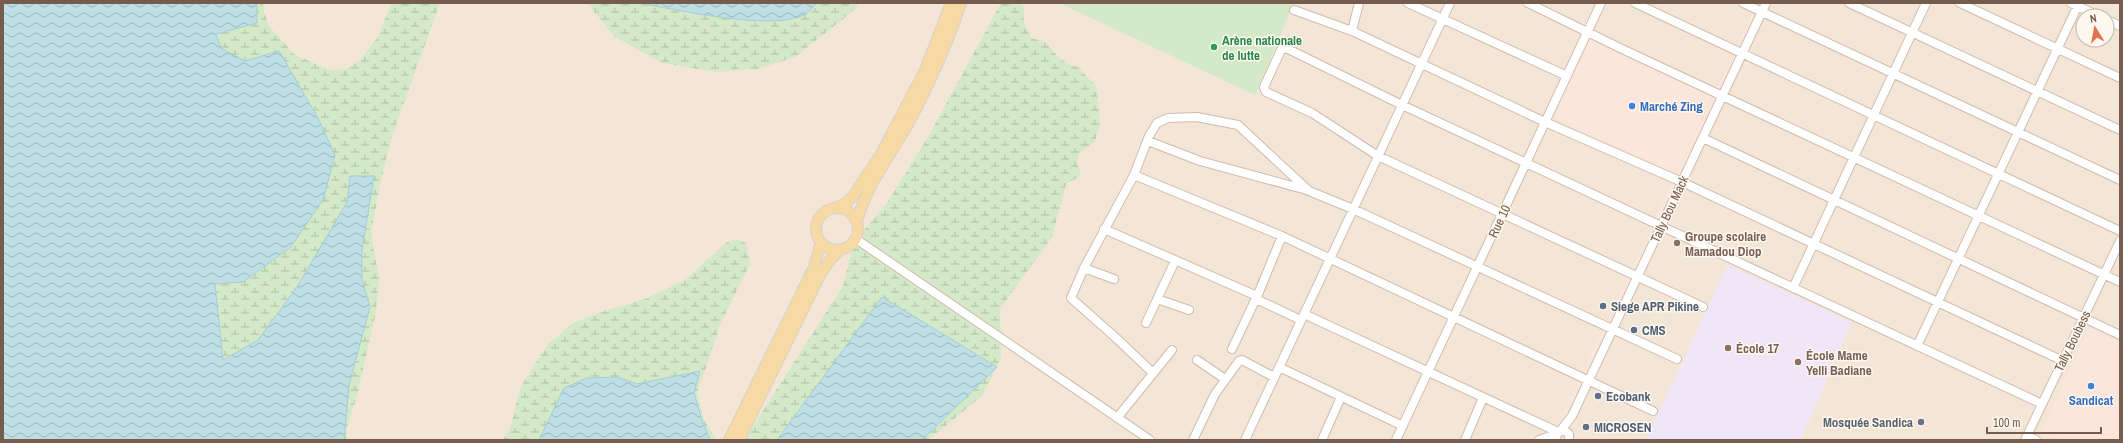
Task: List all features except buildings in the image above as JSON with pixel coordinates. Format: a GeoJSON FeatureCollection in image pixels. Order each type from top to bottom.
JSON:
{"type":"FeatureCollection","features":[{"type":"Feature","properties":{"kind":"main road"},"geometry":{"type":"LineString","coordinates":[[951,3],[922,75],[881,154],[853,196],[846,203],[825,212],[818,221],[817,232],[821,242],[833,249],[847,248],[856,239],[858,227],[857,221],[862,202],[907,125],[931,76],[961,3]]}},
{"type":"Feature","properties":{"kind":"main road"},"geometry":{"type":"LineString","coordinates":[[836,208],[848,211],[857,221]]}},
{"type":"Feature","properties":{"kind":"main road"},"geometry":{"type":"LineString","coordinates":[[729,440],[814,266],[821,242]]}},
{"type":"Feature","properties":{"kind":"main road"},"geometry":{"type":"LineString","coordinates":[[739,440],[820,275],[830,260],[841,249]]}},
{"type":"Feature","properties":{"kind":"street"},"geometry":{"type":"LineString","coordinates":[[1352,31],[1359,3]]}},
{"type":"Feature","properties":{"kind":"street"},"geometry":{"type":"LineString","coordinates":[[1408,3],[1567,76]]}},
{"type":"Feature","properties":{"kind":"street"},"geometry":{"type":"LineString","coordinates":[[1245,440],[1450,3]]}},
{"type":"Feature","properties":{"kind":"street"},"geometry":{"type":"LineString","coordinates":[[1528,3],[1588,31],[1620,48],[1854,156],[2120,282]]}},
{"type":"Feature","properties":{"kind":"street","name":"Rue 10"},"geometry":{"type":"LineString","coordinates":[[1396,440],[1601,3]]}},
{"type":"Feature","properties":{"kind":"street"},"geometry":{"type":"LineString","coordinates":[[1635,3],[2120,231]]}},
{"type":"Feature","properties":{"kind":"street"},"geometry":{"type":"LineString","coordinates":[[1743,3],[2120,180]]}},
{"type":"Feature","properties":{"kind":"street","name":"Tally Bou Mack"},"geometry":{"type":"LineString","coordinates":[[1558,434],[1572,416],[1766,3]]}},
{"type":"Feature","properties":{"kind":"street"},"geometry":{"type":"LineString","coordinates":[[1849,3],[2120,130]]}},
{"type":"Feature","properties":{"kind":"street"},"geometry":{"type":"LineString","coordinates":[[1793,288],[1926,3]]}},
{"type":"Feature","properties":{"kind":"street"},"geometry":{"type":"LineString","coordinates":[[1960,3],[2120,78]]}},
{"type":"Feature","properties":{"kind":"street"},"geometry":{"type":"LineString","coordinates":[[1917,346],[2018,132],[2076,4]]}},
{"type":"Feature","properties":{"kind":"street"},"geometry":{"type":"LineString","coordinates":[[1294,10],[1352,31],[1545,122],[1682,182],[1813,245],[2063,361]]}},
{"type":"Feature","properties":{"kind":"street"},"geometry":{"type":"LineString","coordinates":[[1703,307],[1378,156],[1312,113],[1266,92],[1264,87],[1281,50],[1286,48],[1402,105],[2042,404]]}},
{"type":"Feature","properties":{"kind":"street"},"geometry":{"type":"LineString","coordinates":[[1153,373],[1116,337],[1073,302],[1072,294],[1104,229],[1134,175],[1157,123],[1168,118],[1197,117],[1238,125],[1310,191]]}},
{"type":"Feature","properties":{"kind":"street"},"geometry":{"type":"LineString","coordinates":[[1702,138],[2120,336]]}},
{"type":"Feature","properties":{"kind":"street"},"geometry":{"type":"LineString","coordinates":[[1148,141],[1200,161],[1310,191],[1354,209],[1677,359]]}},
{"type":"Feature","properties":{"kind":"street"},"geometry":{"type":"LineString","coordinates":[[1134,175],[1282,236],[1329,260],[1652,411]]}},
{"type":"Feature","properties":{"kind":"street"},"geometry":{"type":"LineString","coordinates":[[1104,229],[1256,298],[1428,372],[1558,434]]}},
{"type":"Feature","properties":{"kind":"street"},"geometry":{"type":"LineString","coordinates":[[1232,349],[1256,298],[1282,236]]}},
{"type":"Feature","properties":{"kind":"street"},"geometry":{"type":"LineString","coordinates":[[856,239],[1150,440]]}},
{"type":"Feature","properties":{"kind":"street","name":"Tally Boubess"},"geometry":{"type":"LineString","coordinates":[[2026,438],[2120,241]]}},
{"type":"Feature","properties":{"kind":"street"},"geometry":{"type":"LineString","coordinates":[[1146,323],[1175,260]]}},
{"type":"Feature","properties":{"kind":"street"},"geometry":{"type":"LineString","coordinates":[[1084,268],[1114,279]]}},
{"type":"Feature","properties":{"kind":"street"},"geometry":{"type":"LineString","coordinates":[[1157,299],[1189,310]]}},
{"type":"Feature","properties":{"kind":"street"},"geometry":{"type":"LineString","coordinates":[[1117,418],[1172,350]]}},
{"type":"Feature","properties":{"kind":"street"},"geometry":{"type":"LineString","coordinates":[[1197,360],[1225,379]]}},
{"type":"Feature","properties":{"kind":"street"},"geometry":{"type":"LineString","coordinates":[[1193,440],[1214,394],[1240,360],[1274,377]]}},
{"type":"Feature","properties":{"kind":"street"},"geometry":{"type":"LineString","coordinates":[[1279,367],[1403,426]]}},
{"type":"Feature","properties":{"kind":"street"},"geometry":{"type":"LineString","coordinates":[[1322,440],[1341,397]]}},
{"type":"Feature","properties":{"kind":"street"},"geometry":{"type":"LineString","coordinates":[[1465,440],[1483,398]]}},
{"type":"Feature","properties":{"kind":"street","name":"Tally Bou Mack"},"geometry":{"type":"LineString","coordinates":[[1571,437],[1572,416]]}},
{"type":"Feature","properties":{"kind":"street"},"geometry":{"type":"LineString","coordinates":[[1539,440],[1566,431],[1571,437]]}},
{"type":"Feature","properties":{"kind":"street"},"geometry":{"type":"LineString","coordinates":[[2026,438],[2036,440]]}},
{"type":"Feature","properties":{"kind":"shaded area"},"geometry":{"type":"Polygon","coordinates":[[[3,3],[2120,3],[2120,440],[3,440],[3,3]]]}},
{"type":"Feature","properties":{"kind":"shaded area"},"geometry":{"type":"Polygon","coordinates":[[[1758,3],[1771,3],[1574,423],[1561,418],[1758,3]]]}},
{"type":"Feature","properties":{"kind":"shaded area","name":"Marché Zing"},"geometry":{"type":"Polygon","coordinates":[[[1591,38],[1712,95],[1675,174],[1552,117],[1591,38]]]}},
{"type":"Feature","properties":{"kind":"shaded area","name":"École 17"},"geometry":{"type":"Polygon","coordinates":[[[1728,265],[1852,322],[1801,440],[1646,440],[1728,265]]]}},
{"type":"Feature","properties":{"kind":"shaded area","name":"Sandicat"},"geometry":{"type":"Polygon","coordinates":[[[2089,328],[2120,342],[2120,440],[2064,440],[2042,430],[2089,328]]]}},
{"type":"Feature","properties":{"kind":"green space"},"geometry":{"type":"Polygon","coordinates":[[[257,3],[263,3],[264,12],[269,26],[294,54],[329,70],[346,69],[360,60],[379,35],[391,3],[440,3],[392,136],[380,185],[371,233],[379,279],[376,312],[358,392],[347,428],[346,440],[344,440],[349,385],[370,307],[362,280],[362,250],[374,176],[350,176],[347,202],[297,287],[258,340],[223,360],[215,284],[243,282],[245,61],[221,48],[216,34],[257,23],[257,3]]]}},
{"type":"Feature","properties":{"kind":"green space"},"geometry":{"type":"Polygon","coordinates":[[[587,3],[640,3],[693,14],[806,14],[817,3],[859,3],[853,11],[795,57],[757,69],[716,72],[662,63],[615,37],[587,3]]]}},
{"type":"Feature","properties":{"kind":"green space"},"geometry":{"type":"Polygon","coordinates":[[[1001,3],[1018,3],[1024,7],[1024,23],[1031,38],[1045,42],[1058,57],[1068,64],[1078,67],[1097,87],[1100,125],[1095,142],[1079,153],[1077,161],[1081,176],[1066,184],[1052,237],[1000,309],[1001,358],[982,396],[928,440],[922,440],[996,367],[882,297],[777,440],[731,440],[750,431],[843,286],[854,242],[887,203],[928,137],[1001,3]]]}},
{"type":"Feature","properties":{"kind":"green space","name":"Arène nationale de lutte"},"geometry":{"type":"Polygon","coordinates":[[[1059,3],[1294,3],[1255,95],[1059,3]]]}},
{"type":"Feature","properties":{"kind":"green space"},"geometry":{"type":"Polygon","coordinates":[[[736,239],[746,243],[750,264],[721,323],[697,393],[704,420],[716,439],[731,440],[710,440],[694,393],[699,371],[637,384],[617,377],[587,378],[564,388],[539,440],[503,440],[510,429],[520,388],[547,345],[573,323],[607,310],[645,299],[685,280],[727,242],[736,239]]]}},
{"type":"Feature","properties":{"kind":"water"},"geometry":{"type":"Polygon","coordinates":[[[3,3],[257,3],[257,23],[216,34],[221,48],[245,61],[279,51],[318,118],[335,155],[323,200],[290,248],[243,282],[215,284],[223,360],[258,340],[297,287],[347,202],[350,176],[374,176],[362,250],[362,280],[370,307],[349,385],[344,440],[3,440],[3,3]]]}},
{"type":"Feature","properties":{"kind":"water"},"geometry":{"type":"Polygon","coordinates":[[[640,3],[817,3],[806,14],[792,19],[772,21],[725,18],[640,3]]]}},
{"type":"Feature","properties":{"kind":"water"},"geometry":{"type":"Polygon","coordinates":[[[882,297],[997,367],[922,440],[777,440],[882,297]]]}},
{"type":"Feature","properties":{"kind":"water"},"geometry":{"type":"Polygon","coordinates":[[[700,371],[694,393],[710,440],[539,440],[564,388],[587,378],[617,377],[637,384],[700,371]]]}},
{"type":"Feature","properties":{"kind":"place","name":"Arène nationale de lutte"},"geometry":{"type":"Point","coordinates":[1214,47]}},
{"type":"Feature","properties":{"kind":"place","name":"Marché Zing"},"geometry":{"type":"Point","coordinates":[1632,106]}},
{"type":"Feature","properties":{"kind":"place","name":"Groupe scolaire Mamadou Diop"},"geometry":{"type":"Point","coordinates":[1677,243]}},
{"type":"Feature","properties":{"kind":"place","name":"Siege APR Pikine"},"geometry":{"type":"Point","coordinates":[1603,306]}},
{"type":"Feature","properties":{"kind":"place","name":"CMS"},"geometry":{"type":"Point","coordinates":[1634,330]}},
{"type":"Feature","properties":{"kind":"place","name":"École 17"},"geometry":{"type":"Point","coordinates":[1728,348]}},
{"type":"Feature","properties":{"kind":"place","name":"École Mame Yelli Badiane"},"geometry":{"type":"Point","coordinates":[1798,362]}},
{"type":"Feature","properties":{"kind":"place","name":"Sandicat"},"geometry":{"type":"Point","coordinates":[2091,386]}},
{"type":"Feature","properties":{"kind":"place","name":"Ecobank"},"geometry":{"type":"Point","coordinates":[1598,396]}},
{"type":"Feature","properties":{"kind":"place","name":"Mosquée Sandica"},"geometry":{"type":"Point","coordinates":[1921,422]}},
{"type":"Feature","properties":{"kind":"place","name":"MICROSEN"},"geometry":{"type":"Point","coordinates":[1586,427]}}]}
